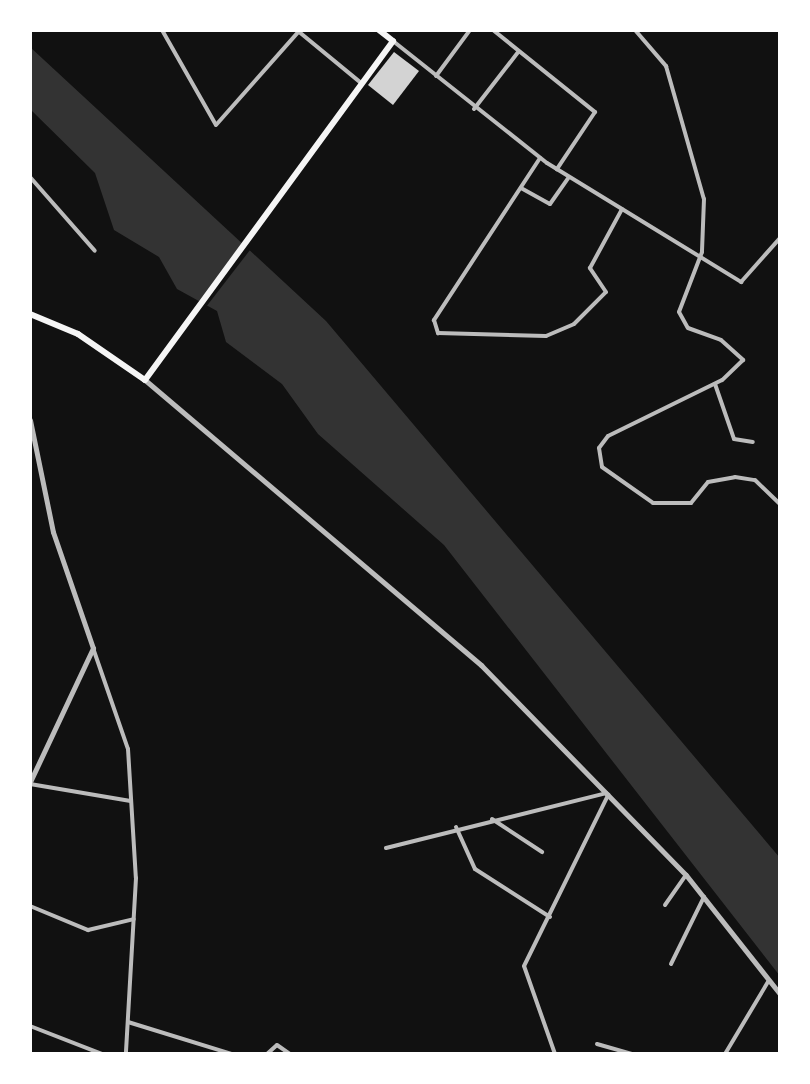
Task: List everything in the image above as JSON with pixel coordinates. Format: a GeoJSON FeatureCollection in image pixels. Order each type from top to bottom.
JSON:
{"type":"FeatureCollection","features":[{"type":"Feature","properties":{"kind":"main road"},"geometry":{"type":"LineString","coordinates":[[30,314],[78,334],[145,380],[259,232],[393,41],[379,30]]}},
{"type":"Feature","properties":{"kind":"street"},"geometry":{"type":"LineString","coordinates":[[162,30],[216,125],[299,30],[361,83]]}},
{"type":"Feature","properties":{"kind":"street"},"geometry":{"type":"LineString","coordinates":[[436,76],[470,30]]}},
{"type":"Feature","properties":{"kind":"street"},"geometry":{"type":"LineString","coordinates":[[493,30],[595,112],[557,170]]}},
{"type":"Feature","properties":{"kind":"street"},"geometry":{"type":"LineString","coordinates":[[635,30],[660,53],[671,78],[704,199],[704,253],[679,312],[688,328],[721,340],[743,360],[715,384],[608,436],[599,448],[602,467],[653,503],[691,503],[714,478],[735,477],[755,480],[780,504]]}},
{"type":"Feature","properties":{"kind":"street"},"geometry":{"type":"LineString","coordinates":[[393,41],[474,109],[568,178],[704,253],[746,282],[780,238]]}},
{"type":"Feature","properties":{"kind":"street"},"geometry":{"type":"LineString","coordinates":[[474,109],[520,50]]}},
{"type":"Feature","properties":{"kind":"street"},"geometry":{"type":"LineString","coordinates":[[540,158],[434,320],[438,333],[546,336],[574,324],[606,292],[590,268],[622,209]]}},
{"type":"Feature","properties":{"kind":"street"},"geometry":{"type":"LineString","coordinates":[[30,177],[95,251]]}},
{"type":"Feature","properties":{"kind":"street"},"geometry":{"type":"LineString","coordinates":[[521,188],[550,204],[568,178]]}},
{"type":"Feature","properties":{"kind":"street"},"geometry":{"type":"LineString","coordinates":[[145,380],[444,629],[686,875],[780,994]]}},
{"type":"Feature","properties":{"kind":"street"},"geometry":{"type":"LineString","coordinates":[[715,384],[734,439],[753,442]]}},
{"type":"Feature","properties":{"kind":"street"},"geometry":{"type":"LineString","coordinates":[[30,420],[53,532],[124,731],[131,801],[134,919],[126,1054]]}},
{"type":"Feature","properties":{"kind":"street"},"geometry":{"type":"LineString","coordinates":[[93,648],[30,783],[131,801]]}},
{"type":"Feature","properties":{"kind":"street"},"geometry":{"type":"LineString","coordinates":[[386,848],[456,827],[607,794]]}},
{"type":"Feature","properties":{"kind":"street"},"geometry":{"type":"LineString","coordinates":[[555,1054],[524,966],[607,794]]}},
{"type":"Feature","properties":{"kind":"street"},"geometry":{"type":"LineString","coordinates":[[492,819],[542,852]]}},
{"type":"Feature","properties":{"kind":"street"},"geometry":{"type":"LineString","coordinates":[[456,827],[475,869],[550,917]]}},
{"type":"Feature","properties":{"kind":"street"},"geometry":{"type":"LineString","coordinates":[[665,905],[686,875]]}},
{"type":"Feature","properties":{"kind":"street"},"geometry":{"type":"LineString","coordinates":[[671,964],[704,897]]}},
{"type":"Feature","properties":{"kind":"street"},"geometry":{"type":"LineString","coordinates":[[30,906],[88,930],[134,919]]}},
{"type":"Feature","properties":{"kind":"street"},"geometry":{"type":"LineString","coordinates":[[725,1054],[768,982]]}},
{"type":"Feature","properties":{"kind":"street"},"geometry":{"type":"LineString","coordinates":[[128,1021],[232,1054]]}},
{"type":"Feature","properties":{"kind":"street"},"geometry":{"type":"LineString","coordinates":[[30,1026],[102,1054]]}},
{"type":"Feature","properties":{"kind":"street"},"geometry":{"type":"LineString","coordinates":[[597,1044],[633,1054]]}},
{"type":"Feature","properties":{"kind":"street"},"geometry":{"type":"LineString","coordinates":[[267,1054],[277,1045],[290,1054]]}},
{"type":"Feature","properties":{"kind":"shaded area"},"geometry":{"type":"Polygon","coordinates":[[[30,47],[326,321],[780,858],[780,976],[444,545],[318,434],[282,384],[226,342],[217,311],[177,289],[159,257],[114,230],[95,173],[30,109],[30,47]]]}},
{"type":"Feature","properties":{"kind":"pier"},"geometry":{"type":"Polygon","coordinates":[[[242,243],[250,250],[206,307],[199,301],[242,243]]]}},
{"type":"Feature","properties":{"kind":"building"},"geometry":{"type":"Polygon","coordinates":[[[394,52],[419,71],[393,105],[368,85],[394,52]]]}}]}
